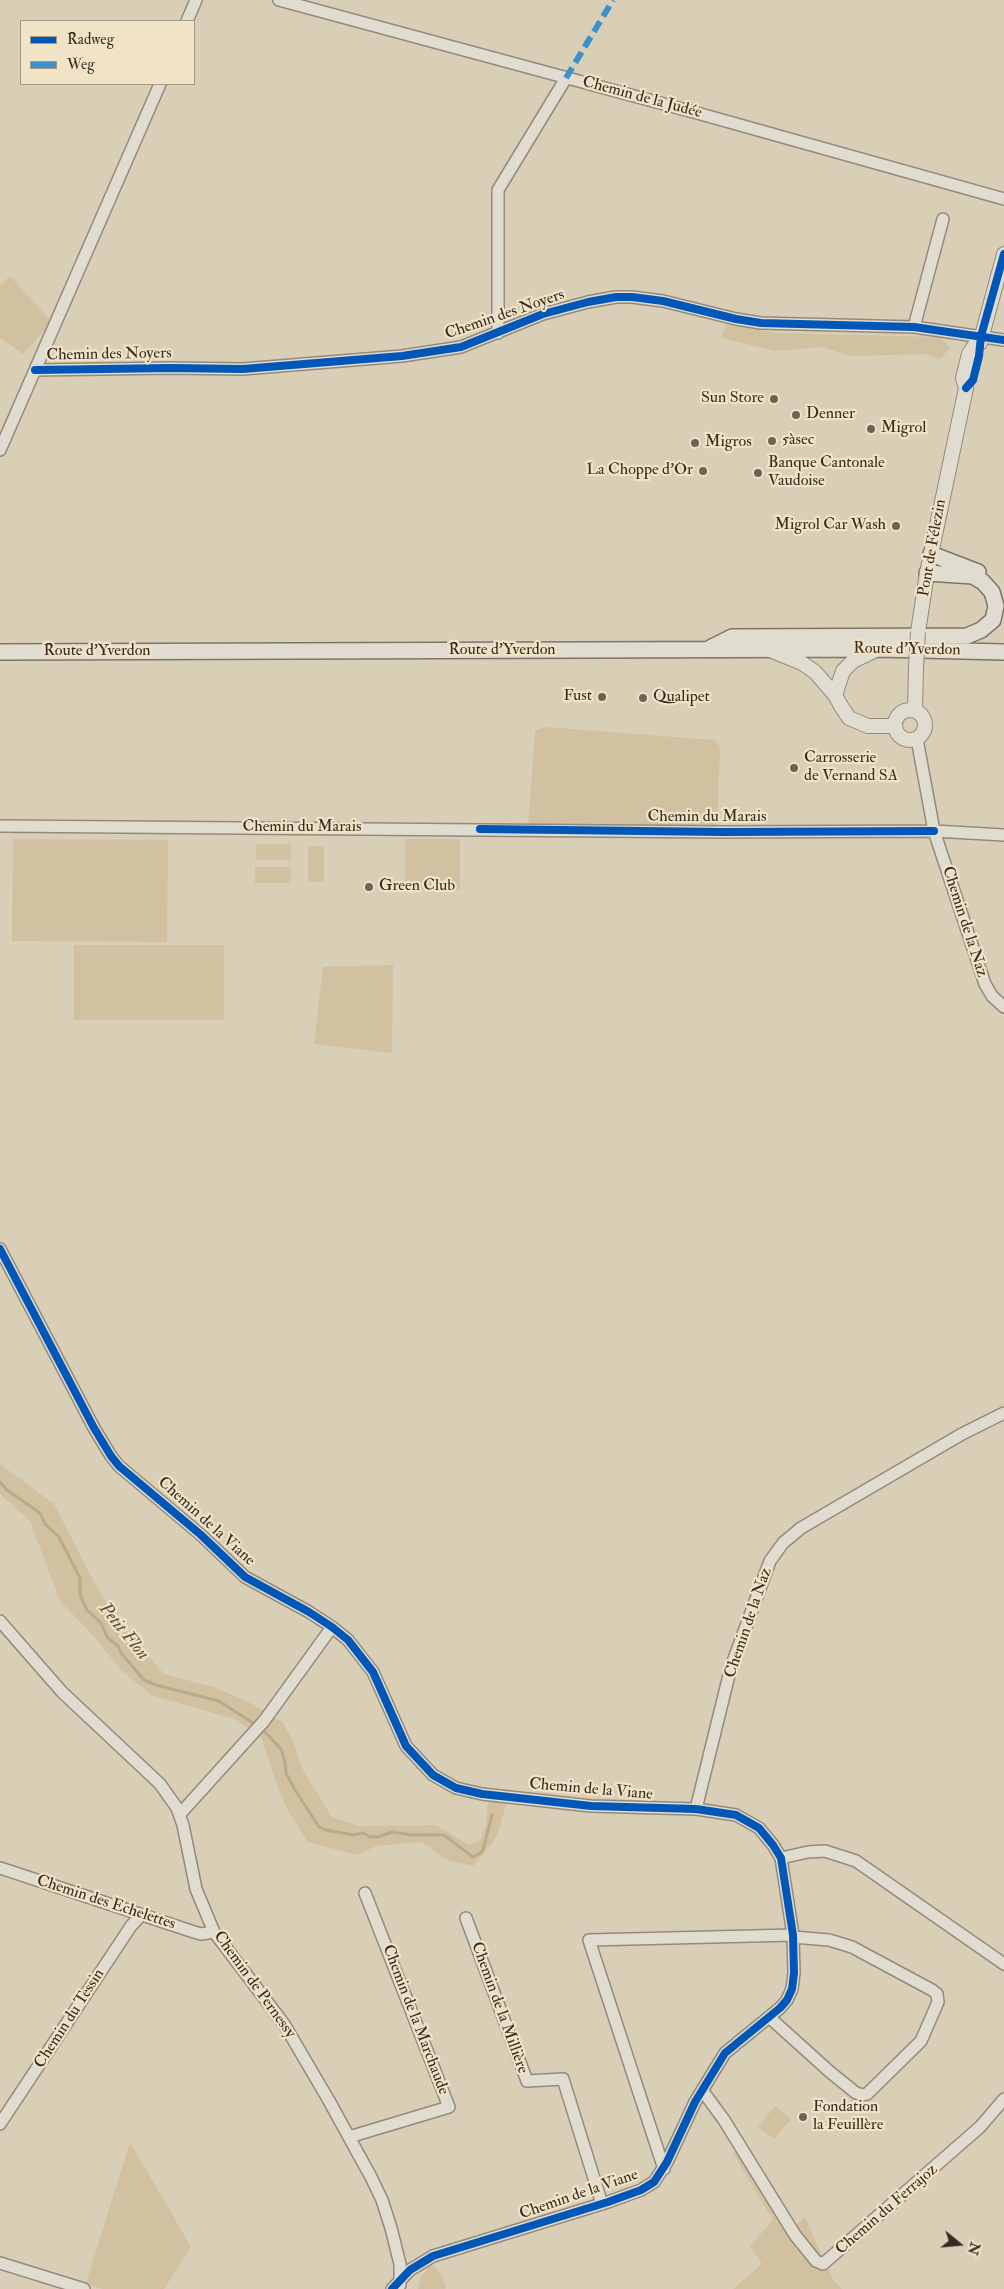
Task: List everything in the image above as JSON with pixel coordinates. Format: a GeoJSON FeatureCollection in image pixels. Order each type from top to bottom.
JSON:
{"type":"FeatureCollection","features":[{"type":"Feature","properties":{"kind":"main road"},"geometry":{"type":"LineString","coordinates":[[931,554],[983,574],[996,584],[1004,596]]}},
{"type":"Feature","properties":{"kind":"main road"},"geometry":{"type":"LineString","coordinates":[[709,649],[732,637],[967,636],[981,630],[993,620],[996,606],[992,592],[983,582],[972,576],[927,573]]}},
{"type":"Feature","properties":{"kind":"main road","name":"Route d'Yverdon"},"geometry":{"type":"LineString","coordinates":[[0,652],[879,648],[1004,652]]}},
{"type":"Feature","properties":{"kind":"street"},"geometry":{"type":"LineString","coordinates":[[187,20],[196,0]]}},
{"type":"Feature","properties":{"kind":"street","name":"Chemin de la Judée"},"geometry":{"type":"LineString","coordinates":[[279,0],[1004,199]]}},
{"type":"Feature","properties":{"kind":"street"},"geometry":{"type":"LineString","coordinates":[[498,333],[498,190],[566,78]]}},
{"type":"Feature","properties":{"kind":"street"},"geometry":{"type":"LineString","coordinates":[[0,450],[160,85]]}},
{"type":"Feature","properties":{"kind":"street"},"geometry":{"type":"LineString","coordinates":[[914,327],[943,219]]}},
{"type":"Feature","properties":{"kind":"street","name":"Pont de Félezin"},"geometry":{"type":"LineString","coordinates":[[915,710],[918,632],[927,573],[966,388],[964,378],[970,354],[981,336],[1004,254]]}},
{"type":"Feature","properties":{"kind":"street","name":"Chemin des Noyers"},"geometry":{"type":"LineString","coordinates":[[34,370],[243,369],[402,356],[450,350],[570,306],[604,298],[632,296],[761,323],[914,327],[1004,340]]}},
{"type":"Feature","properties":{"kind":"street"},"geometry":{"type":"LineString","coordinates":[[836,695],[843,671],[853,661],[879,648]]}},
{"type":"Feature","properties":{"kind":"street"},"geometry":{"type":"LineString","coordinates":[[767,649],[802,663],[815,672],[836,695],[840,706],[850,718],[868,726],[894,726]]}},
{"type":"Feature","properties":{"kind":"street"},"geometry":{"type":"LineString","coordinates":[[910,709],[915,710],[920,713],[925,721],[924,732],[917,739],[902,738],[894,726],[895,721],[900,712],[910,709]]}},
{"type":"Feature","properties":{"kind":"street"},"geometry":{"type":"LineString","coordinates":[[917,739],[934,831]]}},
{"type":"Feature","properties":{"kind":"street","name":"Chemin du Marais"},"geometry":{"type":"LineString","coordinates":[[0,826],[723,832],[934,831],[1004,835]]}},
{"type":"Feature","properties":{"kind":"street","name":"Chemin de la Naz"},"geometry":{"type":"LineString","coordinates":[[934,831],[985,984],[992,996],[1004,1007]]}},
{"type":"Feature","properties":{"kind":"street","name":"Chemin de la Viane"},"geometry":{"type":"LineString","coordinates":[[0,1249],[94,1428],[119,1466],[201,1535],[245,1577],[332,1627],[348,1640],[373,1672],[406,1746],[425,1769],[442,1782],[456,1788],[482,1794],[581,1805],[696,1809],[736,1815],[752,1823],[765,1834],[781,1858],[793,1936],[794,1973],[792,1989],[787,2000],[725,2053],[702,2090],[664,2169],[648,2187],[602,2204],[433,2256],[410,2270],[398,2287]]}},
{"type":"Feature","properties":{"kind":"street","name":"Chemin de la Naz"},"geometry":{"type":"LineString","coordinates":[[696,1809],[734,1659],[770,1561],[783,1543],[801,1528],[962,1434],[1004,1413]]}},
{"type":"Feature","properties":{"kind":"street","name":"Chemin de Pernessy"},"geometry":{"type":"LineString","coordinates":[[0,1621],[62,1692],[160,1784],[180,1814],[196,1889],[214,1932],[284,2024],[371,2178],[386,2213],[399,2257],[398,2287]]}},
{"type":"Feature","properties":{"kind":"street"},"geometry":{"type":"LineString","coordinates":[[180,1814],[264,1721],[332,1627]]}},
{"type":"Feature","properties":{"kind":"street"},"geometry":{"type":"LineString","coordinates":[[781,1858],[808,1852],[825,1851],[856,1861],[1004,1964]]}},
{"type":"Feature","properties":{"kind":"street","name":"Chemin des Echelettes"},"geometry":{"type":"LineString","coordinates":[[0,1868],[194,1932],[201,1934],[214,1932]]}},
{"type":"Feature","properties":{"kind":"street","name":"Chemin de la Marchaude"},"geometry":{"type":"LineString","coordinates":[[349,2137],[449,2107],[365,1892]]}},
{"type":"Feature","properties":{"kind":"street","name":"Chemin du Tessin"},"geometry":{"type":"LineString","coordinates":[[0,2124],[140,1915]]}},
{"type":"Feature","properties":{"kind":"street","name":"Chemin de la Millière"},"geometry":{"type":"LineString","coordinates":[[466,1918],[526,2081],[563,2079],[602,2204]]}},
{"type":"Feature","properties":{"kind":"street"},"geometry":{"type":"LineString","coordinates":[[664,2169],[590,1940],[793,1936],[828,1940],[852,1947],[932,1990],[937,1994],[938,2002],[921,2040],[867,2094],[863,2095],[856,2093],[830,2072],[768,2018]]}},
{"type":"Feature","properties":{"kind":"street","name":"Chemin du Ferrajoz"},"geometry":{"type":"LineString","coordinates":[[702,2090],[724,2120],[795,2235],[819,2263],[827,2262],[980,2127],[1004,2099]]}},
{"type":"Feature","properties":{"kind":"street"},"geometry":{"type":"LineString","coordinates":[[0,2263],[84,2289]]}},
{"type":"Feature","properties":{"kind":"shaded area"},"geometry":{"type":"Polygon","coordinates":[[[10,276],[52,322],[23,354],[0,338],[0,285],[10,276]]]}},
{"type":"Feature","properties":{"kind":"shaded area"},"geometry":{"type":"Polygon","coordinates":[[[726,324],[775,333],[940,337],[950,348],[939,360],[927,354],[850,356],[822,347],[775,351],[721,338],[726,324]]]}},
{"type":"Feature","properties":{"kind":"shaded area"},"geometry":{"type":"Polygon","coordinates":[[[546,727],[714,740],[720,747],[717,828],[528,826],[535,730],[546,727]]]}},
{"type":"Feature","properties":{"kind":"shaded area"},"geometry":{"type":"Polygon","coordinates":[[[13,839],[168,840],[167,942],[12,941],[13,839]]]}},
{"type":"Feature","properties":{"kind":"shaded area"},"geometry":{"type":"Polygon","coordinates":[[[405,839],[460,839],[460,890],[405,890],[405,839]]]}},
{"type":"Feature","properties":{"kind":"shaded area"},"geometry":{"type":"Polygon","coordinates":[[[256,844],[291,844],[291,860],[256,860],[256,844]]]}},
{"type":"Feature","properties":{"kind":"shaded area"},"geometry":{"type":"Polygon","coordinates":[[[308,846],[324,846],[324,882],[308,882],[308,846]]]}},
{"type":"Feature","properties":{"kind":"shaded area"},"geometry":{"type":"Polygon","coordinates":[[[255,867],[291,867],[291,883],[255,883],[255,867]]]}},
{"type":"Feature","properties":{"kind":"shaded area"},"geometry":{"type":"Polygon","coordinates":[[[74,945],[224,945],[224,1020],[74,1020],[74,945]]]}},
{"type":"Feature","properties":{"kind":"shaded area"},"geometry":{"type":"Polygon","coordinates":[[[393,965],[392,1053],[314,1044],[323,967],[393,965]]]}},
{"type":"Feature","properties":{"kind":"shaded area"},"geometry":{"type":"Polygon","coordinates":[[[0,1464],[54,1504],[90,1574],[116,1619],[164,1674],[217,1688],[252,1704],[282,1722],[292,1739],[303,1770],[332,1817],[358,1826],[436,1825],[469,1845],[481,1839],[486,1825],[488,1801],[507,1802],[496,1838],[473,1866],[449,1861],[421,1842],[376,1846],[357,1855],[308,1842],[290,1814],[279,1791],[262,1739],[237,1720],[151,1695],[121,1670],[91,1633],[60,1601],[30,1521],[0,1494],[0,1464]]]}},
{"type":"Feature","properties":{"kind":"shaded area"},"geometry":{"type":"Polygon","coordinates":[[[775,2106],[791,2119],[774,2139],[758,2127],[775,2106]]]}},
{"type":"Feature","properties":{"kind":"shaded area"},"geometry":{"type":"Polygon","coordinates":[[[130,2142],[191,2247],[164,2289],[102,2289],[86,2283],[130,2142]]]}},
{"type":"Feature","properties":{"kind":"shaded area"},"geometry":{"type":"Polygon","coordinates":[[[745,2147],[795,2226],[805,2217],[833,2280],[842,2289],[733,2289],[762,2264],[750,2246],[773,2220],[733,2153],[745,2147]]]}},
{"type":"Feature","properties":{"kind":"shaded area"},"geometry":{"type":"Polygon","coordinates":[[[431,2264],[438,2270],[446,2285],[445,2289],[418,2289],[421,2277],[431,2264]]]}},
{"type":"Feature","properties":{"kind":"waterway","name":"Petit Flon"},"geometry":{"type":"LineString","coordinates":[[0,1482],[7,1490],[40,1513],[45,1524],[59,1537],[80,1578],[80,1595],[87,1610],[101,1623],[107,1637],[118,1646],[121,1653],[144,1680],[156,1685],[219,1701],[256,1725]]}},
{"type":"Feature","properties":{"kind":"waterway","name":"Petit Flon"},"geometry":{"type":"LineString","coordinates":[[262,1729],[281,1749],[286,1773],[295,1790],[319,1827],[326,1830],[353,1835],[363,1833],[370,1837],[378,1837],[392,1832],[412,1835],[444,1835],[473,1857],[482,1852],[492,1815]]}},
{"type":"Feature","properties":{"kind":"marked path"},"geometry":{"type":"LineString","coordinates":[[566,78],[613,0]]}},
{"type":"Feature","properties":{"kind":"cycle path"},"geometry":{"type":"LineString","coordinates":[[966,388],[973,380],[979,356],[981,336],[1004,254]]}},
{"type":"Feature","properties":{"kind":"cycle path"},"geometry":{"type":"LineString","coordinates":[[35,370],[243,369],[402,356],[461,347],[543,314],[616,297],[663,301],[736,319],[761,323],[914,327],[1004,340]]}},
{"type":"Feature","properties":{"kind":"cycle path"},"geometry":{"type":"LineString","coordinates":[[480,829],[723,832],[934,831]]}},
{"type":"Feature","properties":{"kind":"cycle path"},"geometry":{"type":"LineString","coordinates":[[0,1249],[94,1428],[119,1466],[201,1535],[245,1577],[309,1612],[348,1640],[373,1672],[406,1746],[433,1775],[456,1788],[482,1794],[591,1806],[696,1809],[736,1815],[759,1828],[781,1858],[793,1935],[794,1973],[792,1989],[787,2000],[780,2008],[725,2053],[695,2102],[667,2162],[654,2182],[641,2190],[608,2202],[433,2256],[410,2270],[392,2289]]}},
{"type":"Feature","properties":{"kind":"place","name":"Sun Store"},"geometry":{"type":"Point","coordinates":[774,399]}},
{"type":"Feature","properties":{"kind":"place","name":"Denner"},"geometry":{"type":"Point","coordinates":[796,415]}},
{"type":"Feature","properties":{"kind":"place","name":"Migrol"},"geometry":{"type":"Point","coordinates":[871,429]}},
{"type":"Feature","properties":{"kind":"place","name":"5àsec"},"geometry":{"type":"Point","coordinates":[772,441]}},
{"type":"Feature","properties":{"kind":"place","name":"Migros"},"geometry":{"type":"Point","coordinates":[695,443]}},
{"type":"Feature","properties":{"kind":"place","name":"La Choppe d'Or"},"geometry":{"type":"Point","coordinates":[703,471]}},
{"type":"Feature","properties":{"kind":"place","name":"Banque Cantonale Vaudoise"},"geometry":{"type":"Point","coordinates":[758,473]}},
{"type":"Feature","properties":{"kind":"place","name":"Migrol Car Wash"},"geometry":{"type":"Point","coordinates":[896,526]}},
{"type":"Feature","properties":{"kind":"place","name":"Fust"},"geometry":{"type":"Point","coordinates":[602,697]}},
{"type":"Feature","properties":{"kind":"place","name":"Qualipet"},"geometry":{"type":"Point","coordinates":[643,698]}},
{"type":"Feature","properties":{"kind":"place","name":"Carrosserie de Vernand SA"},"geometry":{"type":"Point","coordinates":[794,768]}},
{"type":"Feature","properties":{"kind":"place","name":"Green Club"},"geometry":{"type":"Point","coordinates":[369,887]}},
{"type":"Feature","properties":{"kind":"place","name":"Fondation la Feuillère"},"geometry":{"type":"Point","coordinates":[803,2117]}}]}
